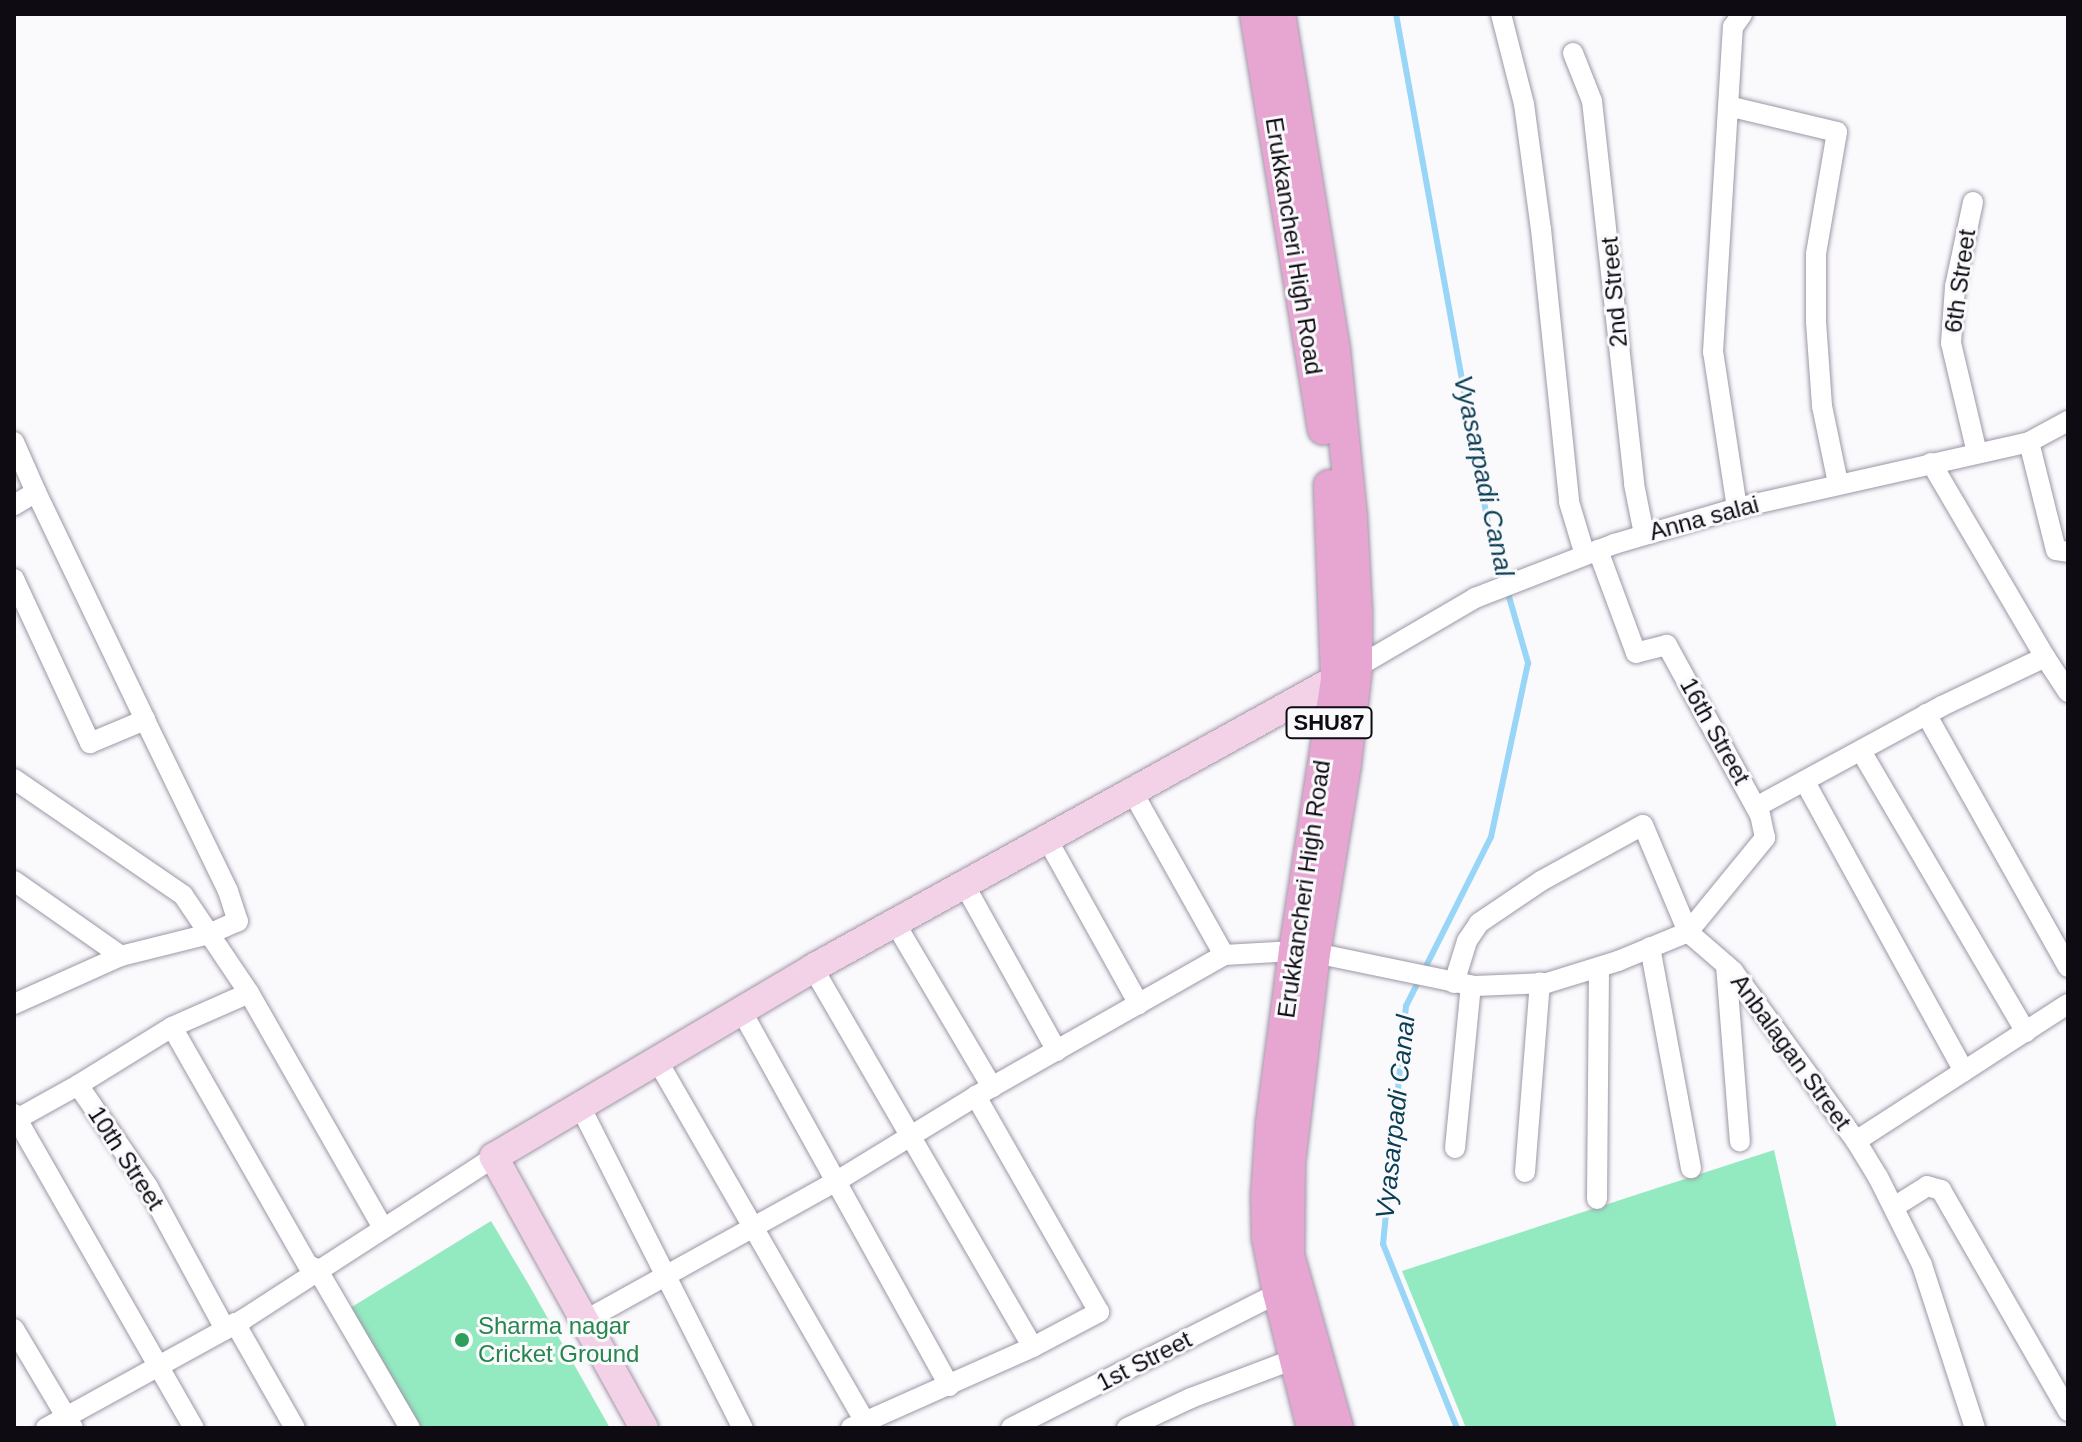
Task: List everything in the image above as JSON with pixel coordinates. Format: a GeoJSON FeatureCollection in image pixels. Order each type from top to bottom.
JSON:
{"type":"FeatureCollection","features":[{"type":"Feature","properties":{"kind":"main road","name":"Erukkancheri High Road"},"geometry":{"type":"LineString","coordinates":[[1255,14],[1317,378],[1346,673],[1304,952],[1271,1123],[1266,1197],[1267,1238],[1278,1293],[1314,1426]]}},
{"type":"Feature","properties":{"kind":"main road","name":"SHU87"},"geometry":{"type":"LineString","coordinates":[[1280,14],[1335,350],[1352,517],[1346,673]]}},
{"type":"Feature","properties":{"kind":"main road","name":"SHU87"},"geometry":{"type":"LineString","coordinates":[[1304,952],[1290,1162],[1289,1255],[1314,1426]]}},
{"type":"Feature","properties":{"kind":"street"},"geometry":{"type":"LineString","coordinates":[[1501,14],[1524,104],[1569,502],[1592,552]]}},
{"type":"Feature","properties":{"kind":"street"},"geometry":{"type":"LineString","coordinates":[[1735,18],[1713,352],[1737,508]]}},
{"type":"Feature","properties":{"kind":"street","name":"2nd Street"},"geometry":{"type":"LineString","coordinates":[[1573,53],[1594,116],[1627,425],[1644,534]]}},
{"type":"Feature","properties":{"kind":"street"},"geometry":{"type":"LineString","coordinates":[[1728,106],[1837,132],[1816,254],[1816,322],[1822,406],[1838,483]]}},
{"type":"Feature","properties":{"kind":"street","name":"6th Street"},"geometry":{"type":"LineString","coordinates":[[1973,202],[1955,287],[1951,343],[1977,453]]}},
{"type":"Feature","properties":{"kind":"street","name":"Anna salai"},"geometry":{"type":"LineString","coordinates":[[1346,673],[1475,598],[1592,552],[1737,508],[2029,442],[2068,421]]}},
{"type":"Feature","properties":{"kind":"street"},"geometry":{"type":"LineString","coordinates":[[14,442],[228,891],[238,921],[209,934],[121,956],[15,1003]]}},
{"type":"Feature","properties":{"kind":"street"},"geometry":{"type":"LineString","coordinates":[[2029,442],[2056,550],[2068,552]]}},
{"type":"Feature","properties":{"kind":"street"},"geometry":{"type":"LineString","coordinates":[[1931,463],[2068,692]]}},
{"type":"Feature","properties":{"kind":"street"},"geometry":{"type":"LineString","coordinates":[[14,505],[36,492]]}},
{"type":"Feature","properties":{"kind":"street","name":"16th Street"},"geometry":{"type":"LineString","coordinates":[[1592,552],[1636,653],[1667,645],[1756,807],[1765,838],[1688,932]]}},
{"type":"Feature","properties":{"kind":"street"},"geometry":{"type":"LineString","coordinates":[[14,579],[90,743],[145,720]]}},
{"type":"Feature","properties":{"kind":"street"},"geometry":{"type":"LineString","coordinates":[[1756,807],[1926,714],[2045,657]]}},
{"type":"Feature","properties":{"kind":"street"},"geometry":{"type":"LineString","coordinates":[[46,1428],[69,1423],[158,1366],[230,1326],[494,1157],[813,968],[1346,673]]}},
{"type":"Feature","properties":{"kind":"street"},"geometry":{"type":"LineString","coordinates":[[1926,714],[2068,967]]}},
{"type":"Feature","properties":{"kind":"street"},"geometry":{"type":"LineString","coordinates":[[1861,751],[2026,1032]]}},
{"type":"Feature","properties":{"kind":"street"},"geometry":{"type":"LineString","coordinates":[[14,779],[183,895],[249,993],[383,1228]]}},
{"type":"Feature","properties":{"kind":"street"},"geometry":{"type":"LineString","coordinates":[[1805,782],[1964,1071]]}},
{"type":"Feature","properties":{"kind":"street"},"geometry":{"type":"LineString","coordinates":[[1132,791],[1224,955]]}},
{"type":"Feature","properties":{"kind":"street"},"geometry":{"type":"LineString","coordinates":[[584,1321],[837,1181],[984,1091],[1224,955],[1304,952],[1462,984],[1540,983],[1599,967],[1688,932],[1643,825],[1541,881],[1479,923],[1467,941],[1462,984],[1455,1148]]}},
{"type":"Feature","properties":{"kind":"street"},"geometry":{"type":"LineString","coordinates":[[1047,839],[1139,1004]]}},
{"type":"Feature","properties":{"kind":"street"},"geometry":{"type":"LineString","coordinates":[[14,881],[121,956]]}},
{"type":"Feature","properties":{"kind":"street"},"geometry":{"type":"LineString","coordinates":[[964,884],[1057,1051]]}},
{"type":"Feature","properties":{"kind":"street"},"geometry":{"type":"LineString","coordinates":[[657,1060],[754,1228],[858,1424],[1033,1347],[1099,1312],[895,923]]}},
{"type":"Feature","properties":{"kind":"street","name":"Anbalagan Street"},"geometry":{"type":"LineString","coordinates":[[1688,932],[1726,965],[1856,1141],[1894,1207],[1922,1265],[1975,1428]]}},
{"type":"Feature","properties":{"kind":"street"},"geometry":{"type":"LineString","coordinates":[[1650,947],[1691,1168]]}},
{"type":"Feature","properties":{"kind":"street"},"geometry":{"type":"LineString","coordinates":[[1726,965],[1740,1141]]}},
{"type":"Feature","properties":{"kind":"street"},"geometry":{"type":"LineString","coordinates":[[1597,1199],[1599,967]]}},
{"type":"Feature","properties":{"kind":"street"},"geometry":{"type":"LineString","coordinates":[[813,968],[1033,1347]]}},
{"type":"Feature","properties":{"kind":"street"},"geometry":{"type":"LineString","coordinates":[[1525,1172],[1540,983]]}},
{"type":"Feature","properties":{"kind":"street","name":"10th Street"},"geometry":{"type":"LineString","coordinates":[[249,993],[172,1027],[78,1085],[148,1187],[295,1428]]}},
{"type":"Feature","properties":{"kind":"street"},"geometry":{"type":"LineString","coordinates":[[1856,1141],[2068,1004]]}},
{"type":"Feature","properties":{"kind":"street"},"geometry":{"type":"LineString","coordinates":[[741,1010],[949,1386]]}},
{"type":"Feature","properties":{"kind":"street"},"geometry":{"type":"LineString","coordinates":[[172,1027],[308,1265],[317,1269],[410,1428]]}},
{"type":"Feature","properties":{"kind":"street"},"geometry":{"type":"LineString","coordinates":[[78,1085],[16,1117],[194,1428]]}},
{"type":"Feature","properties":{"kind":"street"},"geometry":{"type":"LineString","coordinates":[[580,1106],[743,1428]]}},
{"type":"Feature","properties":{"kind":"street"},"geometry":{"type":"LineString","coordinates":[[494,1157],[644,1428]]}},
{"type":"Feature","properties":{"kind":"street"},"geometry":{"type":"LineString","coordinates":[[1894,1207],[1927,1186],[1941,1190],[2068,1411]]}},
{"type":"Feature","properties":{"kind":"street","name":"1st Street"},"geometry":{"type":"LineString","coordinates":[[1011,1428],[1278,1293]]}},
{"type":"Feature","properties":{"kind":"street"},"geometry":{"type":"LineString","coordinates":[[14,1329],[69,1423]]}},
{"type":"Feature","properties":{"kind":"street"},"geometry":{"type":"LineString","coordinates":[[1127,1428],[1191,1398],[1294,1359]]}},
{"type":"Feature","properties":{"kind":"green space"},"geometry":{"type":"Polygon","coordinates":[[[1774,1150],[1837,1428],[1466,1428],[1402,1271],[1774,1150]]]}},
{"type":"Feature","properties":{"kind":"green space","name":"Sharma nagar Cricket Ground"},"geometry":{"type":"Polygon","coordinates":[[[491,1221],[610,1428],[416,1428],[347,1310],[491,1221]]]}},
{"type":"Feature","properties":{"kind":"waterway","name":"Vyasarpadi Canal"},"geometry":{"type":"LineString","coordinates":[[1396,14],[1488,524],[1528,663],[1491,837],[1406,1006],[1383,1244],[1457,1428]]}},
{"type":"Feature","properties":{"kind":"place","name":"Sharma nagar Cricket Ground"},"geometry":{"type":"Point","coordinates":[462,1340]}}]}
